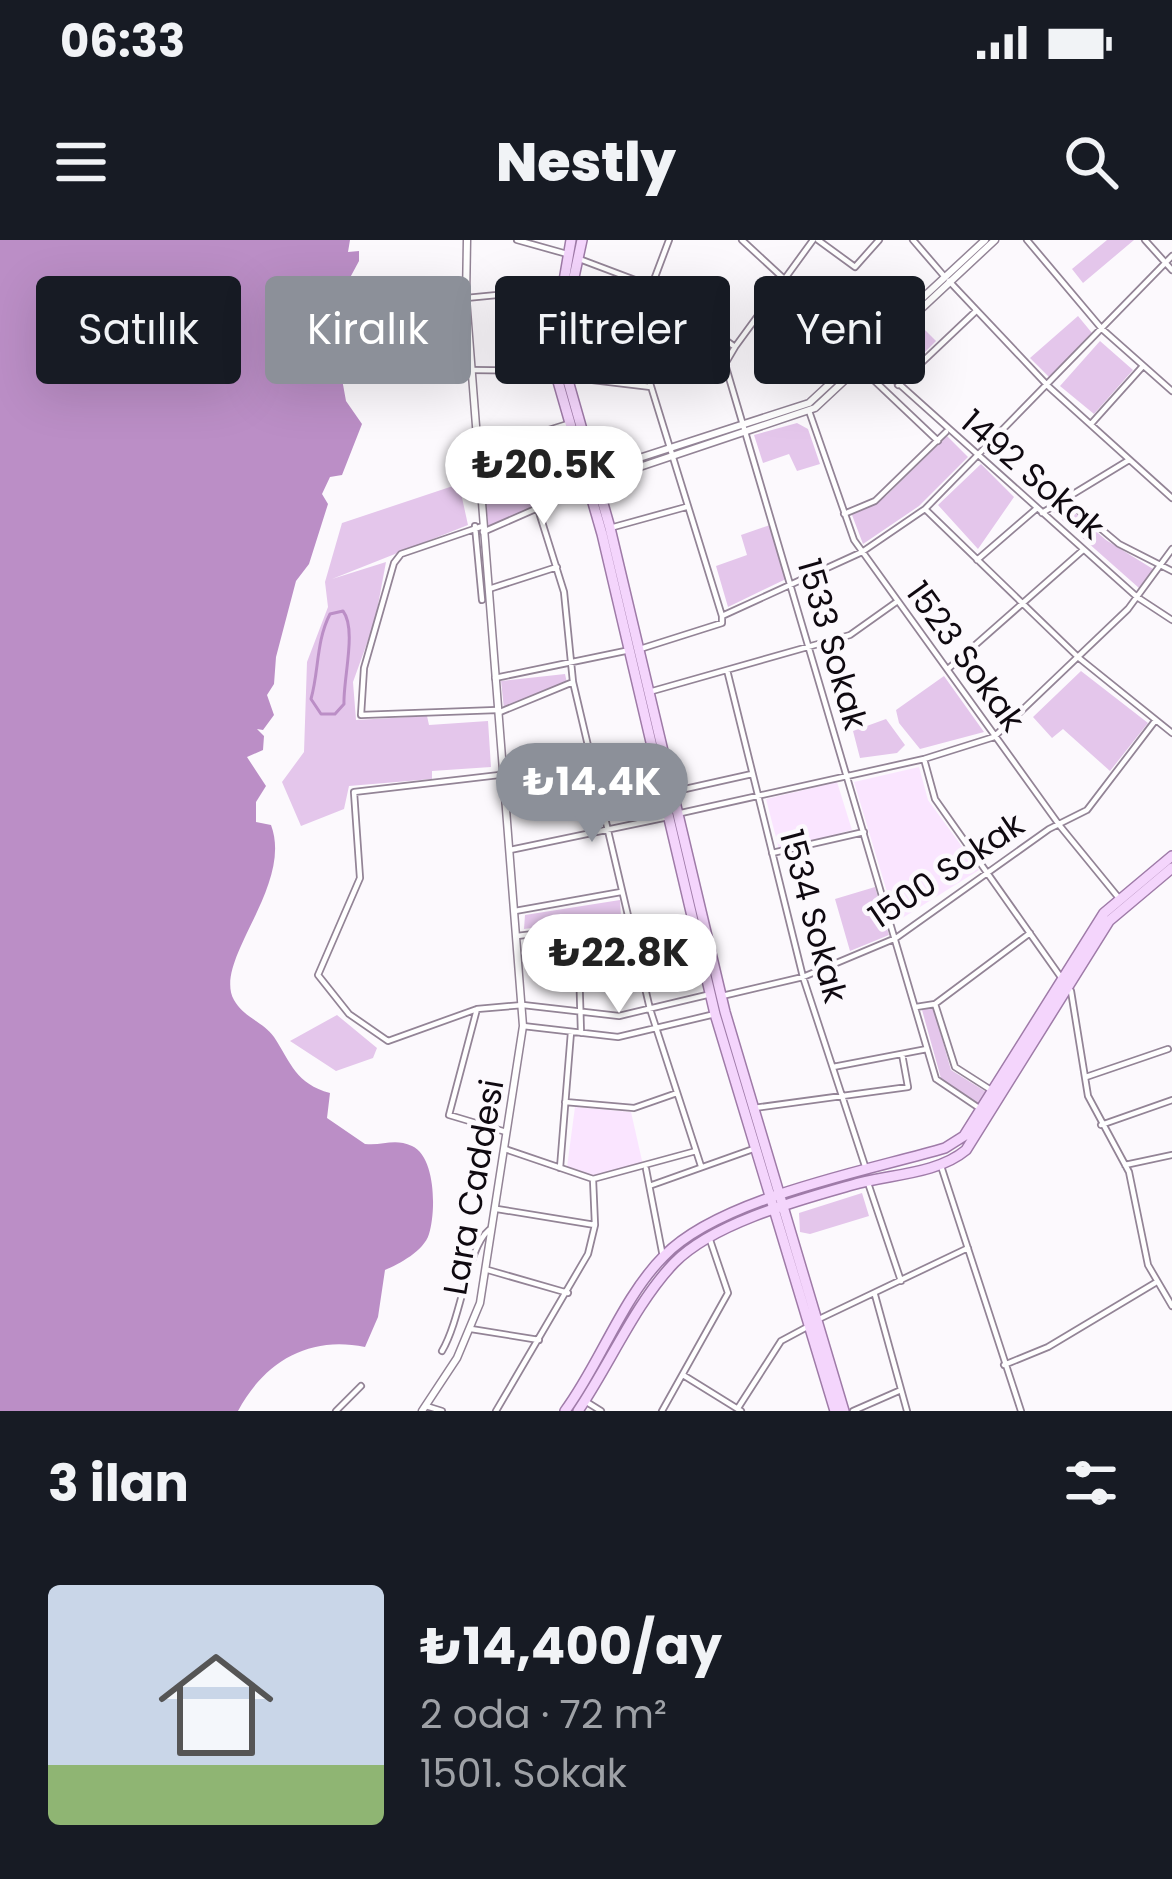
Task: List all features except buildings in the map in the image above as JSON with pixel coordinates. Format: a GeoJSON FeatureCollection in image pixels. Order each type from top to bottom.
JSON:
{"type":"FeatureCollection","features":[{"type":"Feature","properties":{"kind":"main road"},"geometry":{"type":"LineString","coordinates":[[570,276],[571,240]]}},
{"type":"Feature","properties":{"kind":"main road"},"geometry":{"type":"LineString","coordinates":[[566,276],[583,240]]}},
{"type":"Feature","properties":{"kind":"main road"},"geometry":{"type":"LineString","coordinates":[[559,384],[610,528],[716,995],[754,1108],[835,1411]]}},
{"type":"Feature","properties":{"kind":"main road"},"geometry":{"type":"LineString","coordinates":[[569,384],[649,692],[673,792],[673,816]]}},
{"type":"Feature","properties":{"kind":"main road"},"geometry":{"type":"LineString","coordinates":[[565,1411],[663,1257],[689,1236],[955,1143],[1122,902],[1172,856]]}},
{"type":"Feature","properties":{"kind":"main road"},"geometry":{"type":"LineString","coordinates":[[1122,902],[1172,868]]}},
{"type":"Feature","properties":{"kind":"main road"},"geometry":{"type":"LineString","coordinates":[[867,1176],[941,1166],[978,1136],[1065,981]]}},
{"type":"Feature","properties":{"kind":"main road"},"geometry":{"type":"LineString","coordinates":[[716,995],[715,1014],[777,1202]]}},
{"type":"Feature","properties":{"kind":"main road"},"geometry":{"type":"LineString","coordinates":[[581,1406],[664,1274],[683,1254],[777,1202]]}},
{"type":"Feature","properties":{"kind":"main road"},"geometry":{"type":"LineString","coordinates":[[813,1323],[849,1411]]}},
{"type":"Feature","properties":{"kind":"street","name":"Lara Caddesi"},"geometry":{"type":"LineString","coordinates":[[466,276],[467,240]]}},
{"type":"Feature","properties":{"kind":"street"},"geometry":{"type":"LineString","coordinates":[[517,240],[625,276]]}},
{"type":"Feature","properties":{"kind":"street"},"geometry":{"type":"LineString","coordinates":[[655,276],[669,240]]}},
{"type":"Feature","properties":{"kind":"street","name":"1492 Sokak"},"geometry":{"type":"LineString","coordinates":[[742,240],[780,276]]}},
{"type":"Feature","properties":{"kind":"street"},"geometry":{"type":"LineString","coordinates":[[787,276],[816,240],[855,267],[879,240]]}},
{"type":"Feature","properties":{"kind":"street"},"geometry":{"type":"LineString","coordinates":[[913,240],[1049,387],[1172,498]]}},
{"type":"Feature","properties":{"kind":"street"},"geometry":{"type":"LineString","coordinates":[[925,299],[985,240]]}},
{"type":"Feature","properties":{"kind":"street"},"geometry":{"type":"LineString","coordinates":[[946,279],[995,240]]}},
{"type":"Feature","properties":{"kind":"street"},"geometry":{"type":"LineString","coordinates":[[1027,240],[1102,329],[1172,391]]}},
{"type":"Feature","properties":{"kind":"street"},"geometry":{"type":"LineString","coordinates":[[1145,240],[1172,270]]}},
{"type":"Feature","properties":{"kind":"street"},"geometry":{"type":"LineString","coordinates":[[722,616],[862,552],[925,509],[979,459],[1172,256]]}},
{"type":"Feature","properties":{"kind":"street"},"geometry":{"type":"LineString","coordinates":[[898,385],[976,310]]}},
{"type":"Feature","properties":{"kind":"street"},"geometry":{"type":"LineString","coordinates":[[730,343],[735,347],[754,321]]}},
{"type":"Feature","properties":{"kind":"street","name":"1533 Sokak"},"geometry":{"type":"LineString","coordinates":[[735,347],[724,364],[938,1084],[982,1110]]}},
{"type":"Feature","properties":{"kind":"street","name":"Lara Caddesi"},"geometry":{"type":"LineString","coordinates":[[424,1408],[471,1329],[488,1270],[524,1026],[480,528],[471,358]]}},
{"type":"Feature","properties":{"kind":"street"},"geometry":{"type":"LineString","coordinates":[[1091,424],[1143,366]]}},
{"type":"Feature","properties":{"kind":"street"},"geometry":{"type":"LineString","coordinates":[[472,370],[495,370]]}},
{"type":"Feature","properties":{"kind":"street"},"geometry":{"type":"LineString","coordinates":[[626,384],[651,387]]}},
{"type":"Feature","properties":{"kind":"street"},"geometry":{"type":"LineString","coordinates":[[495,678],[635,650],[722,623],[650,384]]}},
{"type":"Feature","properties":{"kind":"street"},"geometry":{"type":"LineString","coordinates":[[480,488],[590,476],[809,404],[833,384]]}},
{"type":"Feature","properties":{"kind":"street"},"geometry":{"type":"LineString","coordinates":[[745,426],[809,411],[837,384]]}},
{"type":"Feature","properties":{"kind":"street","name":"1492 Sokak"},"geometry":{"type":"LineString","coordinates":[[878,384],[938,440]]}},
{"type":"Feature","properties":{"kind":"street","name":"1492 Sokak"},"geometry":{"type":"LineString","coordinates":[[898,385],[1137,597],[1172,620]]}},
{"type":"Feature","properties":{"kind":"street","name":"1523 Sokak"},"geometry":{"type":"LineString","coordinates":[[809,411],[862,552],[1060,826],[1122,902]]}},
{"type":"Feature","properties":{"kind":"street"},"geometry":{"type":"LineString","coordinates":[[477,439],[539,433],[571,423]]}},
{"type":"Feature","properties":{"kind":"street"},"geometry":{"type":"LineString","coordinates":[[844,514],[875,501],[947,431]]}},
{"type":"Feature","properties":{"kind":"street"},"geometry":{"type":"LineString","coordinates":[[976,560],[1039,511],[1130,459]]}},
{"type":"Feature","properties":{"kind":"street"},"geometry":{"type":"LineString","coordinates":[[573,682],[498,711],[361,715],[364,668],[400,554],[538,508],[590,476]]}},
{"type":"Feature","properties":{"kind":"street"},"geometry":{"type":"LineString","coordinates":[[1065,499],[1118,544],[1172,571]]}},
{"type":"Feature","properties":{"kind":"street"},"geometry":{"type":"LineString","coordinates":[[610,528],[688,507]]}},
{"type":"Feature","properties":{"kind":"street"},"geometry":{"type":"LineString","coordinates":[[538,508],[557,568],[573,682],[650,1009],[701,1166]]}},
{"type":"Feature","properties":{"kind":"street"},"geometry":{"type":"LineString","coordinates":[[925,509],[1079,658],[1172,733]]}},
{"type":"Feature","properties":{"kind":"street"},"geometry":{"type":"LineString","coordinates":[[480,528],[482,601]]}},
{"type":"Feature","properties":{"kind":"street"},"geometry":{"type":"LineString","coordinates":[[510,850],[610,832],[924,759],[994,736],[1079,658],[1137,597],[1172,549]]}},
{"type":"Feature","properties":{"kind":"street"},"geometry":{"type":"LineString","coordinates":[[947,670],[1083,550]]}},
{"type":"Feature","properties":{"kind":"street"},"geometry":{"type":"LineString","coordinates":[[489,589],[557,568]]}},
{"type":"Feature","properties":{"kind":"street"},"geometry":{"type":"LineString","coordinates":[[649,692],[852,634],[898,602]]}},
{"type":"Feature","properties":{"kind":"street","name":"1534 Sokak"},"geometry":{"type":"LineString","coordinates":[[727,670],[803,976],[901,1281]]}},
{"type":"Feature","properties":{"kind":"street","name":"1500 Sokak"},"geometry":{"type":"LineString","coordinates":[[503,778],[354,791],[359,878],[318,975],[349,1013],[388,1041],[477,1009],[523,1005],[619,1016],[803,976],[896,938],[1087,810],[1155,721]]}},
{"type":"Feature","properties":{"kind":"street"},"geometry":{"type":"LineString","coordinates":[[924,759],[935,799],[1065,981],[1101,1125],[1125,1166],[1155,1283],[1172,1306]]}},
{"type":"Feature","properties":{"kind":"street"},"geometry":{"type":"LineString","coordinates":[[503,778],[593,764]]}},
{"type":"Feature","properties":{"kind":"street"},"geometry":{"type":"LineString","coordinates":[[673,792],[752,774]]}},
{"type":"Feature","properties":{"kind":"street"},"geometry":{"type":"LineString","coordinates":[[772,854],[864,832]]}},
{"type":"Feature","properties":{"kind":"street"},"geometry":{"type":"LineString","coordinates":[[515,911],[623,891]]}},
{"type":"Feature","properties":{"kind":"street"},"geometry":{"type":"LineString","coordinates":[[518,936],[630,922]]}},
{"type":"Feature","properties":{"kind":"street"},"geometry":{"type":"LineString","coordinates":[[578,930],[581,1033]]}},
{"type":"Feature","properties":{"kind":"street"},"geometry":{"type":"LineString","coordinates":[[916,1007],[935,1004],[1030,933]]}},
{"type":"Feature","properties":{"kind":"street"},"geometry":{"type":"LineString","coordinates":[[935,1004],[955,1067],[993,1092]]}},
{"type":"Feature","properties":{"kind":"street"},"geometry":{"type":"LineString","coordinates":[[477,1009],[449,1115],[508,1133]]}},
{"type":"Feature","properties":{"kind":"street"},"geometry":{"type":"LineString","coordinates":[[524,1026],[618,1037],[715,1014]]}},
{"type":"Feature","properties":{"kind":"street"},"geometry":{"type":"LineString","coordinates":[[560,1168],[571,1032]]}},
{"type":"Feature","properties":{"kind":"street"},"geometry":{"type":"LineString","coordinates":[[833,1067],[927,1049]]}},
{"type":"Feature","properties":{"kind":"street"},"geometry":{"type":"LineString","coordinates":[[1086,1077],[1168,1049]]}},
{"type":"Feature","properties":{"kind":"street"},"geometry":{"type":"LineString","coordinates":[[754,1108],[908,1087],[902,1054]]}},
{"type":"Feature","properties":{"kind":"street"},"geometry":{"type":"LineString","coordinates":[[565,1102],[634,1108],[677,1093]]}},
{"type":"Feature","properties":{"kind":"street"},"geometry":{"type":"LineString","coordinates":[[1101,1125],[1172,1100]]}},
{"type":"Feature","properties":{"kind":"street"},"geometry":{"type":"LineString","coordinates":[[652,1185],[756,1148]]}},
{"type":"Feature","properties":{"kind":"street"},"geometry":{"type":"LineString","coordinates":[[505,1149],[593,1180],[696,1151]]}},
{"type":"Feature","properties":{"kind":"street"},"geometry":{"type":"LineString","coordinates":[[1125,1166],[1172,1155]]}},
{"type":"Feature","properties":{"kind":"street"},"geometry":{"type":"LineString","coordinates":[[941,1166],[1021,1411]]}},
{"type":"Feature","properties":{"kind":"street"},"geometry":{"type":"LineString","coordinates":[[646,1168],[663,1257]]}},
{"type":"Feature","properties":{"kind":"street"},"geometry":{"type":"LineString","coordinates":[[496,1411],[588,1254],[595,1225],[593,1180]]}},
{"type":"Feature","properties":{"kind":"street"},"geometry":{"type":"LineString","coordinates":[[497,1209],[595,1225]]}},
{"type":"Feature","properties":{"kind":"street"},"geometry":{"type":"LineString","coordinates":[[442,1351],[463,1307],[474,1248],[494,1229]]}},
{"type":"Feature","properties":{"kind":"street"},"geometry":{"type":"LineString","coordinates":[[662,1411],[728,1293],[710,1239]]}},
{"type":"Feature","properties":{"kind":"street"},"geometry":{"type":"LineString","coordinates":[[682,1375],[739,1409],[781,1341],[968,1248]]}},
{"type":"Feature","properties":{"kind":"street"},"geometry":{"type":"LineString","coordinates":[[488,1270],[568,1293]]}},
{"type":"Feature","properties":{"kind":"street"},"geometry":{"type":"LineString","coordinates":[[1004,1365],[1048,1347],[1155,1283]]}},
{"type":"Feature","properties":{"kind":"street"},"geometry":{"type":"LineString","coordinates":[[874,1294],[907,1411]]}},
{"type":"Feature","properties":{"kind":"street"},"geometry":{"type":"LineString","coordinates":[[471,1329],[538,1340]]}},
{"type":"Feature","properties":{"kind":"street"},"geometry":{"type":"LineString","coordinates":[[336,1411],[361,1386]]}},
{"type":"Feature","properties":{"kind":"street"},"geometry":{"type":"LineString","coordinates":[[849,1411],[901,1390]]}},
{"type":"Feature","properties":{"kind":"street"},"geometry":{"type":"LineString","coordinates":[[581,1406],[601,1411]]}},
{"type":"Feature","properties":{"kind":"street"},"geometry":{"type":"LineString","coordinates":[[424,1408],[442,1411]]}},
{"type":"Feature","properties":{"kind":"shaded area"},"geometry":{"type":"Polygon","coordinates":[[[0,240],[350,240],[348,252],[359,251],[351,276],[265,276],[265,384],[343,384],[346,401],[362,424],[342,475],[330,477],[322,494],[328,504],[309,564],[296,581],[276,657],[274,684],[267,695],[274,715],[263,730],[257,729],[264,736],[263,750],[247,757],[266,786],[256,802],[256,822],[271,825],[275,848],[272,873],[230,984],[238,1006],[270,1032],[302,1078],[330,1093],[327,1118],[365,1144],[400,1143],[420,1152],[432,1186],[429,1234],[422,1246],[385,1270],[378,1317],[365,1347],[325,1345],[290,1356],[261,1379],[238,1411],[0,1411],[0,240]]]}},
{"type":"Feature","properties":{"kind":"shaded area"},"geometry":{"type":"Polygon","coordinates":[[[1107,240],[1134,240],[1083,283],[1072,269],[1107,240]]]}},
{"type":"Feature","properties":{"kind":"shaded area"},"geometry":{"type":"Polygon","coordinates":[[[1078,316],[1092,333],[1049,377],[1030,358],[1078,316]]]}},
{"type":"Feature","properties":{"kind":"shaded area"},"geometry":{"type":"Polygon","coordinates":[[[925,330],[936,341],[925,352],[925,330]]]}},
{"type":"Feature","properties":{"kind":"shaded area"},"geometry":{"type":"Polygon","coordinates":[[[1100,341],[1133,370],[1094,414],[1060,386],[1100,341]]]}},
{"type":"Feature","properties":{"kind":"shaded area"},"geometry":{"type":"Polygon","coordinates":[[[797,423],[808,429],[820,464],[797,471],[789,454],[763,463],[754,435],[797,423]]]}},
{"type":"Feature","properties":{"kind":"shaded area"},"geometry":{"type":"Polygon","coordinates":[[[947,436],[968,457],[919,506],[863,544],[852,515],[886,496],[947,436]]]}},
{"type":"Feature","properties":{"kind":"shaded area"},"geometry":{"type":"Polygon","coordinates":[[[981,464],[1014,497],[978,549],[938,505],[981,464]]]}},
{"type":"Feature","properties":{"kind":"shaded area"},"geometry":{"type":"Polygon","coordinates":[[[578,471],[581,486],[488,526],[485,492],[521,489],[578,471]]]}},
{"type":"Feature","properties":{"kind":"shaded area"},"geometry":{"type":"Polygon","coordinates":[[[459,484],[468,525],[332,579],[386,562],[375,621],[353,682],[356,720],[427,716],[429,725],[488,721],[491,767],[432,771],[432,779],[349,786],[344,809],[301,826],[282,782],[304,752],[307,662],[328,607],[325,582],[342,523],[459,484]]]}},
{"type":"Feature","properties":{"kind":"shaded area"},"geometry":{"type":"Polygon","coordinates":[[[1065,504],[1106,540],[1153,569],[1139,588],[1052,511],[1065,504]]]}},
{"type":"Feature","properties":{"kind":"shaded area"},"geometry":{"type":"Polygon","coordinates":[[[770,525],[786,579],[728,607],[716,566],[747,555],[741,535],[770,525]]]}},
{"type":"Feature","properties":{"kind":"shaded area"},"geometry":{"type":"Polygon","coordinates":[[[1081,671],[1148,723],[1110,771],[1063,729],[1052,738],[1033,717],[1081,671]]]}},
{"type":"Feature","properties":{"kind":"shaded area"},"geometry":{"type":"Polygon","coordinates":[[[565,674],[567,683],[504,709],[501,681],[565,674]]]}},
{"type":"Feature","properties":{"kind":"shaded area"},"geometry":{"type":"Polygon","coordinates":[[[944,676],[984,732],[920,749],[899,723],[896,710],[944,676]]]}},
{"type":"Feature","properties":{"kind":"shaded area"},"geometry":{"type":"Polygon","coordinates":[[[886,719],[905,745],[897,753],[860,758],[853,731],[886,719]]]}},
{"type":"Feature","properties":{"kind":"shaded area"},"geometry":{"type":"Polygon","coordinates":[[[919,767],[928,800],[979,870],[896,922],[854,782],[919,767]]]}},
{"type":"Feature","properties":{"kind":"shaded area"},"geometry":{"type":"Polygon","coordinates":[[[837,782],[852,830],[779,849],[766,799],[837,782]]]}},
{"type":"Feature","properties":{"kind":"shaded area"},"geometry":{"type":"Polygon","coordinates":[[[875,887],[889,935],[850,951],[835,899],[875,887]]]}},
{"type":"Feature","properties":{"kind":"shaded area"},"geometry":{"type":"Polygon","coordinates":[[[620,900],[621,916],[524,929],[525,915],[620,900]]]}},
{"type":"Feature","properties":{"kind":"shaded area"},"geometry":{"type":"Polygon","coordinates":[[[933,1007],[951,1070],[988,1093],[981,1106],[942,1082],[922,1010],[933,1007]]]}},
{"type":"Feature","properties":{"kind":"shaded area"},"geometry":{"type":"Polygon","coordinates":[[[337,1015],[377,1048],[373,1058],[336,1071],[290,1041],[337,1015]]]}},
{"type":"Feature","properties":{"kind":"shaded area"},"geometry":{"type":"Polygon","coordinates":[[[575,1107],[631,1112],[643,1165],[593,1177],[567,1167],[575,1107]]]}},
{"type":"Feature","properties":{"kind":"shaded area"},"geometry":{"type":"Polygon","coordinates":[[[862,1193],[869,1216],[810,1234],[800,1232],[799,1213],[862,1193]]]}},
{"type":"Feature","properties":{"kind":"waterway"},"geometry":{"type":"LineString","coordinates":[[343,611],[349,642],[344,704],[335,714],[321,714],[311,699],[320,645],[330,614],[343,611]]}}]}
